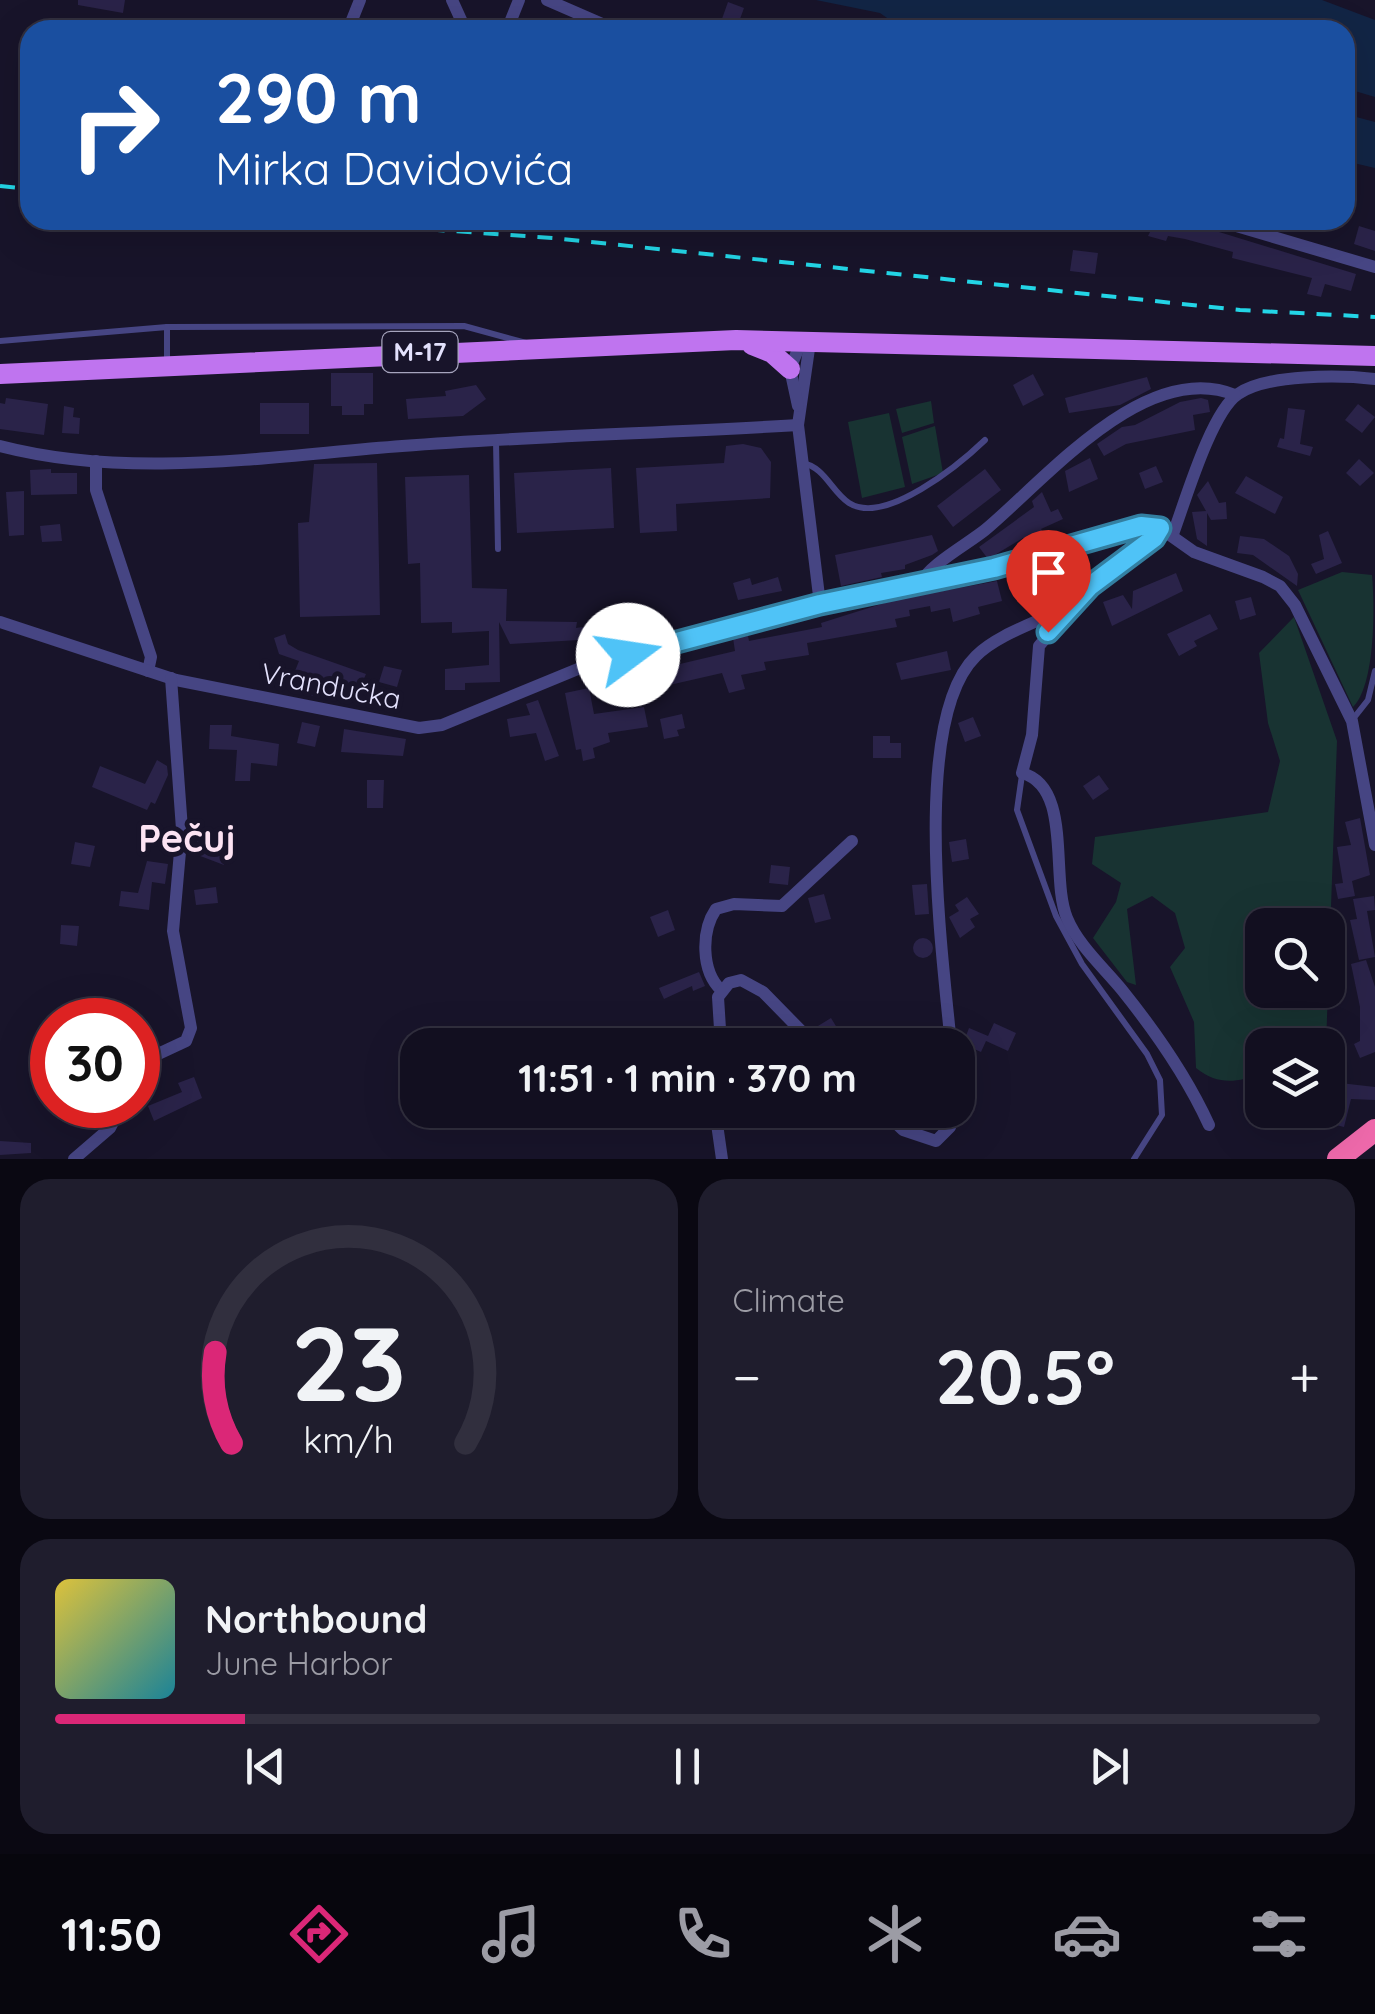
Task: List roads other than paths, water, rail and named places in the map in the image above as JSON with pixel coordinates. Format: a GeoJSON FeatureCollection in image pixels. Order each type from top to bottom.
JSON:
{"type":"FeatureCollection","features":[{"type":"Feature","properties":{"kind":"highway"},"geometry":{"type":"LineString","coordinates":[[1338,1159],[1375,1130]]}},
{"type":"Feature","properties":{"kind":"main road","name":"M-17"},"geometry":{"type":"LineString","coordinates":[[0,374],[736,340],[1370,355]]}},
{"type":"Feature","properties":{"kind":"main road"},"geometry":{"type":"LineString","coordinates":[[736,340],[772,353],[790,369]]}},
{"type":"Feature","properties":{"kind":"street"},"geometry":{"type":"LineString","coordinates":[[547,0],[593,20]]}},
{"type":"Feature","properties":{"kind":"street"},"geometry":{"type":"LineString","coordinates":[[1250,230],[1375,267]]}},
{"type":"Feature","properties":{"kind":"street"},"geometry":{"type":"LineString","coordinates":[[799,409],[790,369],[806,342]]}},
{"type":"Feature","properties":{"kind":"street"},"geometry":{"type":"LineString","coordinates":[[806,342],[798,424],[820,604]]}},
{"type":"Feature","properties":{"kind":"street"},"geometry":{"type":"LineString","coordinates":[[1209,1125],[1184,1077],[1067,919],[1053,802],[1043,784],[1022,774],[1032,734],[1039,646],[1062,614],[1167,531],[1234,395],[1256,385],[1340,375],[1375,379]]}},
{"type":"Feature","properties":{"kind":"street"},"geometry":{"type":"LineString","coordinates":[[921,583],[928,570],[976,538],[1104,425],[1166,394],[1215,387],[1234,395]]}},
{"type":"Feature","properties":{"kind":"street"},"geometry":{"type":"LineString","coordinates":[[0,446],[96,461],[210,462],[798,424]]}},
{"type":"Feature","properties":{"kind":"street"},"geometry":{"type":"LineString","coordinates":[[96,461],[96,490],[151,657],[148,672]]}},
{"type":"Feature","properties":{"kind":"street","name":"Vrandučka"},"geometry":{"type":"LineString","coordinates":[[0,622],[171,678],[419,728],[442,724],[590,664],[820,604],[994,568],[1141,526],[1167,531]]}},
{"type":"Feature","properties":{"kind":"street"},"geometry":{"type":"LineString","coordinates":[[1167,531],[1194,552],[1280,586],[1310,634],[1352,720],[1375,845]]}},
{"type":"Feature","properties":{"kind":"street"},"geometry":{"type":"LineString","coordinates":[[950,1028],[936,848],[940,736],[976,656],[1028,626],[1057,612],[1062,614]]}},
{"type":"Feature","properties":{"kind":"street"},"geometry":{"type":"LineString","coordinates":[[160,1054],[186,1041],[191,1028],[174,930],[182,829],[171,678]]}},
{"type":"Feature","properties":{"kind":"street"},"geometry":{"type":"LineString","coordinates":[[721,1028],[720,990],[705,963],[712,914],[726,904],[782,906],[852,841]]}},
{"type":"Feature","properties":{"kind":"street"},"geometry":{"type":"LineString","coordinates":[[720,990],[741,980],[753,984],[798,1028]]}},
{"type":"Feature","properties":{"kind":"street"},"geometry":{"type":"LineString","coordinates":[[74,1159],[110,1128]]}},
{"type":"Feature","properties":{"kind":"street"},"geometry":{"type":"LineString","coordinates":[[718,1128],[722,1159]]}},
{"type":"Feature","properties":{"kind":"street"},"geometry":{"type":"LineString","coordinates":[[900,1128],[936,1141],[949,1128]]}},
{"type":"Feature","properties":{"kind":"lane"},"geometry":{"type":"LineString","coordinates":[[166,366],[167,326]]}},
{"type":"Feature","properties":{"kind":"lane"},"geometry":{"type":"LineString","coordinates":[[0,341],[167,326],[464,326],[493,331],[536,347]]}},
{"type":"Feature","properties":{"kind":"lane"},"geometry":{"type":"LineString","coordinates":[[801,463],[818,470],[852,505],[867,508],[938,481],[984,440]]}},
{"type":"Feature","properties":{"kind":"lane"},"geometry":{"type":"LineString","coordinates":[[496,442],[498,549]]}},
{"type":"Feature","properties":{"kind":"lane"},"geometry":{"type":"LineString","coordinates":[[1352,720],[1368,700],[1375,671]]}},
{"type":"Feature","properties":{"kind":"lane"},"geometry":{"type":"LineString","coordinates":[[1022,774],[1017,810],[1056,916],[1160,1080],[1162,1115],[1134,1159]]}},
{"type":"Feature","properties":{"kind":"water"},"geometry":{"type":"Polygon","coordinates":[[[816,0],[1322,0],[1375,20],[1375,97],[1355,91],[1355,20],[890,20],[880,13],[816,0]]]}},
{"type":"Feature","properties":{"kind":"water"},"geometry":{"type":"Polygon","coordinates":[[[1355,117],[1375,122],[1375,168],[1355,163],[1355,117]]]}},
{"type":"Feature","properties":{"kind":"railway"},"geometry":{"type":"LineString","coordinates":[[0,186],[20,188]]}},
{"type":"Feature","properties":{"kind":"railway"},"geometry":{"type":"LineString","coordinates":[[438,230],[553,238],[1240,310],[1375,317]]}},
{"type":"Feature","properties":{"kind":"district","name":"Pečuj"},"geometry":{"type":"Point","coordinates":[187,839]}}]}
